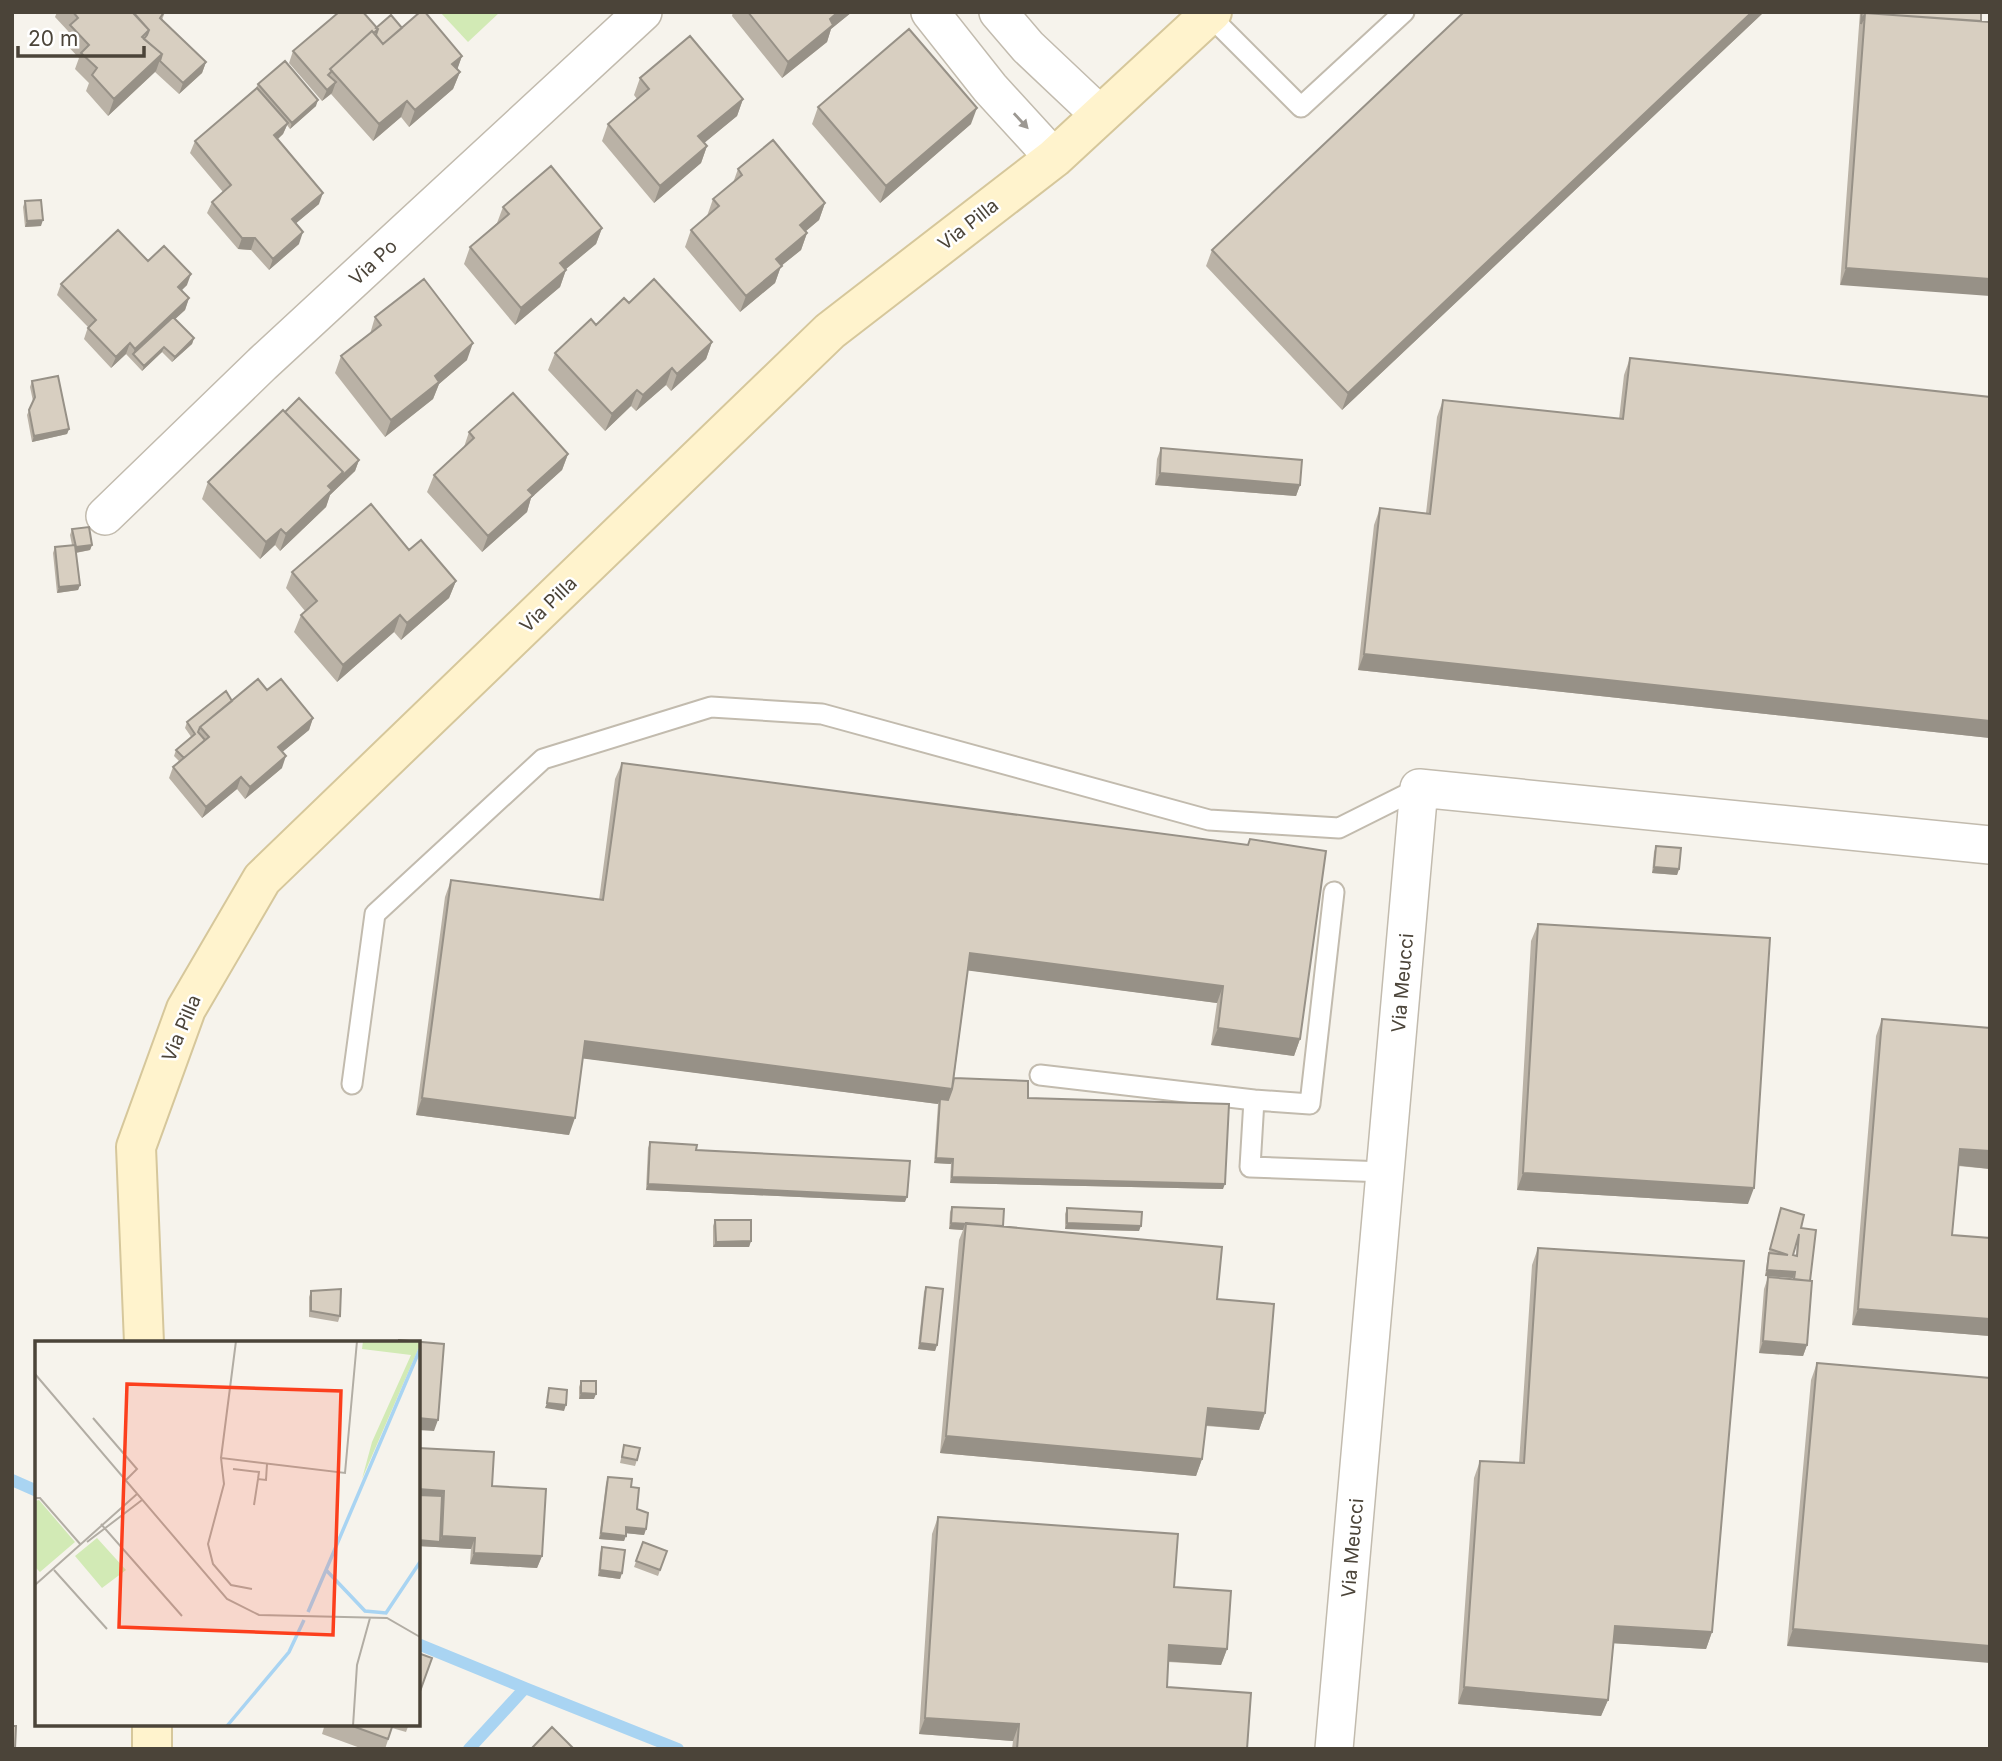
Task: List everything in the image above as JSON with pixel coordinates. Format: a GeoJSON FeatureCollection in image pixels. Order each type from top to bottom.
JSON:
{"type":"FeatureCollection","features":[{"type":"Feature","properties":{"kind":"main road","name":"Via Pilla"},"geometry":{"type":"LineString","coordinates":[[144,1341],[136,1147],[186,1009],[262,879],[830,331],[1054,158],[1210,14]]}},
{"type":"Feature","properties":{"kind":"main road"},"geometry":{"type":"LineString","coordinates":[[152,1726],[152,1749]]}},
{"type":"Feature","properties":{"kind":"street","name":"Via Po"},"geometry":{"type":"LineString","coordinates":[[105,516],[262,364],[643,12]]}},
{"type":"Feature","properties":{"kind":"street"},"geometry":{"type":"LineString","coordinates":[[930,12],[989,88],[1054,158]]}},
{"type":"Feature","properties":{"kind":"street"},"geometry":{"type":"LineString","coordinates":[[998,12],[1028,47],[1100,115]]}},
{"type":"Feature","properties":{"kind":"street"},"geometry":{"type":"LineString","coordinates":[[989,88],[1028,47]]}},
{"type":"Feature","properties":{"kind":"street"},"geometry":{"type":"LineString","coordinates":[[1419,788],[1990,845]]}},
{"type":"Feature","properties":{"kind":"street","name":"Via Meucci"},"geometry":{"type":"LineString","coordinates":[[1334,1749],[1419,788]]}},
{"type":"Feature","properties":{"kind":"lane"},"geometry":{"type":"LineString","coordinates":[[1210,14],[1301,107],[1404,12]]}},
{"type":"Feature","properties":{"kind":"lane"},"geometry":{"type":"LineString","coordinates":[[352,1084],[375,914],[543,759],[711,707],[822,714],[1209,820],[1339,828],[1419,788]]}},
{"type":"Feature","properties":{"kind":"lane"},"geometry":{"type":"LineString","coordinates":[[1040,1075],[1310,1104],[1334,892]]}},
{"type":"Feature","properties":{"kind":"lane"},"geometry":{"type":"LineString","coordinates":[[1254,1100],[1250,1167],[1385,1172]]}},
{"type":"Feature","properties":{"kind":"green space"},"geometry":{"type":"Polygon","coordinates":[[[440,12],[500,12],[468,42],[440,12]]]}},
{"type":"Feature","properties":{"kind":"building"},"geometry":{"type":"Polygon","coordinates":[[[73,12],[133,12],[149,30],[142,37],[162,54],[114,99],[92,75],[97,68],[81,53],[89,45],[70,25],[78,18],[73,12]]]}},
{"type":"Feature","properties":{"kind":"building"},"geometry":{"type":"Polygon","coordinates":[[[164,12],[160,18],[206,62],[183,83],[160,61],[162,54],[144,39],[149,30],[134,14],[164,12]]]}},
{"type":"Feature","properties":{"kind":"building"},"geometry":{"type":"Polygon","coordinates":[[[339,12],[363,12],[378,29],[374,33],[372,31],[330,69],[332,71],[328,75],[336,82],[327,90],[293,51],[339,12]]]}},
{"type":"Feature","properties":{"kind":"building"},"geometry":{"type":"Polygon","coordinates":[[[420,12],[425,12],[462,56],[452,64],[460,72],[415,110],[407,101],[379,124],[330,69],[372,31],[383,44],[420,12]]]}},
{"type":"Feature","properties":{"kind":"building"},"geometry":{"type":"Polygon","coordinates":[[[748,12],[838,12],[830,19],[833,25],[788,62],[748,12]]]}},
{"type":"Feature","properties":{"kind":"building"},"geometry":{"type":"Polygon","coordinates":[[[1464,12],[1752,12],[1348,393],[1212,250],[1464,12]]]}},
{"type":"Feature","properties":{"kind":"building"},"geometry":{"type":"Polygon","coordinates":[[[1862,12],[1981,12],[1981,21],[1865,13],[1861,24],[1862,12]]]}},
{"type":"Feature","properties":{"kind":"building"},"geometry":{"type":"Polygon","coordinates":[[[1865,13],[1990,22],[1990,279],[1846,268],[1865,13]]]}},
{"type":"Feature","properties":{"kind":"building"},"geometry":{"type":"Polygon","coordinates":[[[391,15],[402,28],[383,44],[376,35],[376,28],[391,15]]]}},
{"type":"Feature","properties":{"kind":"building"},"geometry":{"type":"Polygon","coordinates":[[[909,29],[977,108],[886,186],[818,107],[909,29]]]}},
{"type":"Feature","properties":{"kind":"building"},"geometry":{"type":"Polygon","coordinates":[[[690,36],[743,99],[698,136],[707,146],[660,186],[608,124],[649,89],[640,78],[690,36]]]}},
{"type":"Feature","properties":{"kind":"building"},"geometry":{"type":"Polygon","coordinates":[[[285,61],[318,100],[292,123],[258,84],[285,61]]]}},
{"type":"Feature","properties":{"kind":"building"},"geometry":{"type":"Polygon","coordinates":[[[257,88],[288,123],[274,135],[323,193],[292,219],[303,232],[273,259],[255,238],[242,238],[212,202],[231,185],[195,141],[257,88]]]}},
{"type":"Feature","properties":{"kind":"building"},"geometry":{"type":"Polygon","coordinates":[[[773,140],[825,203],[800,225],[807,233],[776,259],[782,266],[746,296],[691,230],[719,206],[713,199],[742,175],[738,169],[773,140]]]}},
{"type":"Feature","properties":{"kind":"building"},"geometry":{"type":"Polygon","coordinates":[[[551,166],[602,228],[560,263],[566,270],[521,308],[470,247],[509,214],[503,207],[551,166]]]}},
{"type":"Feature","properties":{"kind":"building"},"geometry":{"type":"Polygon","coordinates":[[[41,200],[43,220],[27,221],[25,201],[41,200]]]}},
{"type":"Feature","properties":{"kind":"building"},"geometry":{"type":"Polygon","coordinates":[[[118,230],[148,261],[164,246],[191,274],[178,287],[189,298],[135,349],[130,343],[116,357],[88,328],[96,320],[61,284],[118,230]]]}},
{"type":"Feature","properties":{"kind":"building"},"geometry":{"type":"Polygon","coordinates":[[[424,279],[473,343],[435,376],[439,382],[391,420],[341,356],[381,325],[375,317],[424,279]]]}},
{"type":"Feature","properties":{"kind":"building"},"geometry":{"type":"Polygon","coordinates":[[[654,279],[712,342],[677,374],[672,368],[643,395],[637,390],[612,414],[555,353],[591,319],[596,325],[624,298],[629,303],[654,279]]]}},
{"type":"Feature","properties":{"kind":"building"},"geometry":{"type":"Polygon","coordinates":[[[173,317],[194,338],[175,357],[164,347],[144,366],[133,354],[173,317]]]}},
{"type":"Feature","properties":{"kind":"building"},"geometry":{"type":"Polygon","coordinates":[[[1630,358],[1990,397],[1990,721],[1364,654],[1380,508],[1430,514],[1443,400],[1623,419],[1630,358]]]}},
{"type":"Feature","properties":{"kind":"building"},"geometry":{"type":"Polygon","coordinates":[[[58,376],[69,429],[34,436],[29,410],[35,397],[32,381],[58,376]]]}},
{"type":"Feature","properties":{"kind":"building"},"geometry":{"type":"Polygon","coordinates":[[[513,393],[568,454],[528,490],[533,495],[488,536],[434,475],[474,438],[469,432],[513,393]]]}},
{"type":"Feature","properties":{"kind":"building"},"geometry":{"type":"Polygon","coordinates":[[[299,398],[359,460],[341,477],[343,472],[285,412],[299,398]]]}},
{"type":"Feature","properties":{"kind":"building"},"geometry":{"type":"Polygon","coordinates":[[[283,410],[343,472],[328,486],[332,490],[286,534],[281,529],[266,542],[208,482],[283,410]]]}},
{"type":"Feature","properties":{"kind":"building"},"geometry":{"type":"Polygon","coordinates":[[[1161,448],[1302,460],[1300,485],[1160,473],[1161,448]]]}},
{"type":"Feature","properties":{"kind":"building"},"geometry":{"type":"Polygon","coordinates":[[[371,504],[409,550],[421,540],[456,581],[407,623],[400,615],[343,665],[301,615],[317,601],[292,572],[371,504]]]}},
{"type":"Feature","properties":{"kind":"building"},"geometry":{"type":"Polygon","coordinates":[[[89,527],[92,545],[76,547],[72,529],[89,527]]]}},
{"type":"Feature","properties":{"kind":"building"},"geometry":{"type":"Polygon","coordinates":[[[75,545],[80,585],[59,587],[55,547],[75,545]]]}},
{"type":"Feature","properties":{"kind":"building"},"geometry":{"type":"Polygon","coordinates":[[[258,679],[267,690],[281,679],[313,718],[278,747],[286,756],[250,787],[241,777],[206,807],[173,767],[209,737],[200,727],[258,679]]]}},
{"type":"Feature","properties":{"kind":"building"},"geometry":{"type":"Polygon","coordinates":[[[226,691],[232,701],[200,727],[198,732],[205,740],[184,758],[176,750],[195,734],[187,722],[226,691]]]}},
{"type":"Feature","properties":{"kind":"building"},"geometry":{"type":"Polygon","coordinates":[[[622,763],[1248,845],[1250,839],[1326,851],[1300,1039],[1218,1028],[1223,986],[970,953],[952,1089],[585,1041],[575,1118],[422,1098],[451,880],[603,900],[622,763]]]}},
{"type":"Feature","properties":{"kind":"building"},"geometry":{"type":"Polygon","coordinates":[[[1656,846],[1681,848],[1679,869],[1654,867],[1656,846]]]}},
{"type":"Feature","properties":{"kind":"building"},"geometry":{"type":"Polygon","coordinates":[[[1538,924],[1770,938],[1754,1188],[1523,1173],[1538,924]]]}},
{"type":"Feature","properties":{"kind":"building"},"geometry":{"type":"Polygon","coordinates":[[[1882,1019],[1990,1028],[1990,1151],[1960,1149],[1952,1235],[1990,1238],[1990,1319],[1858,1309],[1882,1019]]]}},
{"type":"Feature","properties":{"kind":"building"},"geometry":{"type":"Polygon","coordinates":[[[954,1078],[1028,1081],[1028,1098],[1229,1104],[1225,1184],[952,1177],[953,1159],[936,1158],[940,1099],[948,1100],[954,1078]]]}},
{"type":"Feature","properties":{"kind":"building"},"geometry":{"type":"Polygon","coordinates":[[[650,1142],[697,1145],[696,1150],[910,1161],[907,1197],[648,1184],[650,1142]]]}},
{"type":"Feature","properties":{"kind":"building"},"geometry":{"type":"Polygon","coordinates":[[[952,1207],[1004,1209],[1003,1226],[951,1223],[952,1207]]]}},
{"type":"Feature","properties":{"kind":"building"},"geometry":{"type":"Polygon","coordinates":[[[1067,1208],[1142,1212],[1141,1226],[1067,1223],[1067,1208]]]}},
{"type":"Feature","properties":{"kind":"building"},"geometry":{"type":"Polygon","coordinates":[[[1781,1208],[1804,1215],[1801,1228],[1816,1230],[1810,1281],[1794,1279],[1795,1272],[1767,1270],[1769,1253],[1788,1255],[1770,1249],[1781,1208]],[[1799,1234],[1793,1255],[1797,1256],[1799,1234]]]}},
{"type":"Feature","properties":{"kind":"building"},"geometry":{"type":"Polygon","coordinates":[[[715,1220],[751,1220],[751,1241],[716,1242],[715,1220]]]}},
{"type":"Feature","properties":{"kind":"building"},"geometry":{"type":"Polygon","coordinates":[[[966,1223],[1222,1247],[1217,1299],[1274,1304],[1265,1413],[1208,1408],[1202,1459],[946,1436],[966,1223]]]}},
{"type":"Feature","properties":{"kind":"building"},"geometry":{"type":"Polygon","coordinates":[[[1538,1248],[1744,1261],[1712,1632],[1615,1626],[1608,1700],[1464,1687],[1480,1461],[1524,1463],[1538,1248]]]}},
{"type":"Feature","properties":{"kind":"building"},"geometry":{"type":"Polygon","coordinates":[[[1768,1277],[1812,1281],[1807,1345],[1763,1341],[1768,1277]]]}},
{"type":"Feature","properties":{"kind":"building"},"geometry":{"type":"Polygon","coordinates":[[[926,1287],[943,1289],[937,1345],[920,1343],[926,1287]]]}},
{"type":"Feature","properties":{"kind":"building"},"geometry":{"type":"Polygon","coordinates":[[[341,1289],[340,1316],[311,1311],[311,1291],[341,1289]]]}},
{"type":"Feature","properties":{"kind":"building"},"geometry":{"type":"Polygon","coordinates":[[[420,1342],[444,1344],[438,1420],[420,1418],[420,1342]]]}},
{"type":"Feature","properties":{"kind":"building"},"geometry":{"type":"Polygon","coordinates":[[[1817,1363],[1990,1378],[1990,1646],[1793,1629],[1817,1363]]]}},
{"type":"Feature","properties":{"kind":"building"},"geometry":{"type":"Polygon","coordinates":[[[581,1381],[596,1381],[596,1394],[581,1393],[581,1381]]]}},
{"type":"Feature","properties":{"kind":"building"},"geometry":{"type":"Polygon","coordinates":[[[549,1388],[567,1390],[566,1405],[547,1403],[549,1388]]]}},
{"type":"Feature","properties":{"kind":"building"},"geometry":{"type":"Polygon","coordinates":[[[624,1445],[640,1448],[637,1460],[622,1457],[624,1445]]]}},
{"type":"Feature","properties":{"kind":"building"},"geometry":{"type":"Polygon","coordinates":[[[420,1448],[494,1452],[492,1486],[546,1489],[542,1556],[474,1553],[475,1538],[442,1536],[444,1491],[420,1489],[420,1448]]]}},
{"type":"Feature","properties":{"kind":"building"},"geometry":{"type":"Polygon","coordinates":[[[608,1477],[632,1479],[631,1487],[639,1488],[637,1509],[648,1513],[646,1529],[626,1527],[626,1536],[601,1533],[608,1477]]]}},
{"type":"Feature","properties":{"kind":"building"},"geometry":{"type":"Polygon","coordinates":[[[420,1495],[442,1496],[440,1542],[420,1540],[420,1495]]]}},
{"type":"Feature","properties":{"kind":"building"},"geometry":{"type":"Polygon","coordinates":[[[938,1517],[1178,1534],[1174,1587],[1231,1591],[1227,1649],[1169,1645],[1167,1687],[1251,1693],[1247,1749],[1017,1749],[1019,1724],[925,1718],[938,1517]]]}},
{"type":"Feature","properties":{"kind":"building"},"geometry":{"type":"Polygon","coordinates":[[[643,1542],[667,1551],[660,1570],[636,1561],[643,1542]]]}},
{"type":"Feature","properties":{"kind":"building"},"geometry":{"type":"Polygon","coordinates":[[[602,1547],[625,1550],[622,1573],[600,1570],[602,1547]]]}},
{"type":"Feature","properties":{"kind":"building"},"geometry":{"type":"Polygon","coordinates":[[[420,1654],[432,1658],[420,1691],[420,1654]]]}},
{"type":"Feature","properties":{"kind":"building"},"geometry":{"type":"Polygon","coordinates":[[[12,1726],[16,1726],[15,1749],[12,1749],[12,1726]]]}},
{"type":"Feature","properties":{"kind":"building"},"geometry":{"type":"Polygon","coordinates":[[[352,1726],[392,1726],[388,1739],[352,1726]]]}},
{"type":"Feature","properties":{"kind":"building"},"geometry":{"type":"Polygon","coordinates":[[[552,1727],[574,1749],[531,1749],[552,1727]]]}},
{"type":"Feature","properties":{"kind":"waterway"},"geometry":{"type":"LineString","coordinates":[[12,1480],[35,1490]]}},
{"type":"Feature","properties":{"kind":"waterway"},"geometry":{"type":"LineString","coordinates":[[420,1645],[525,1688],[469,1749]]}},
{"type":"Feature","properties":{"kind":"waterway"},"geometry":{"type":"LineString","coordinates":[[525,1688],[678,1749]]}}]}
